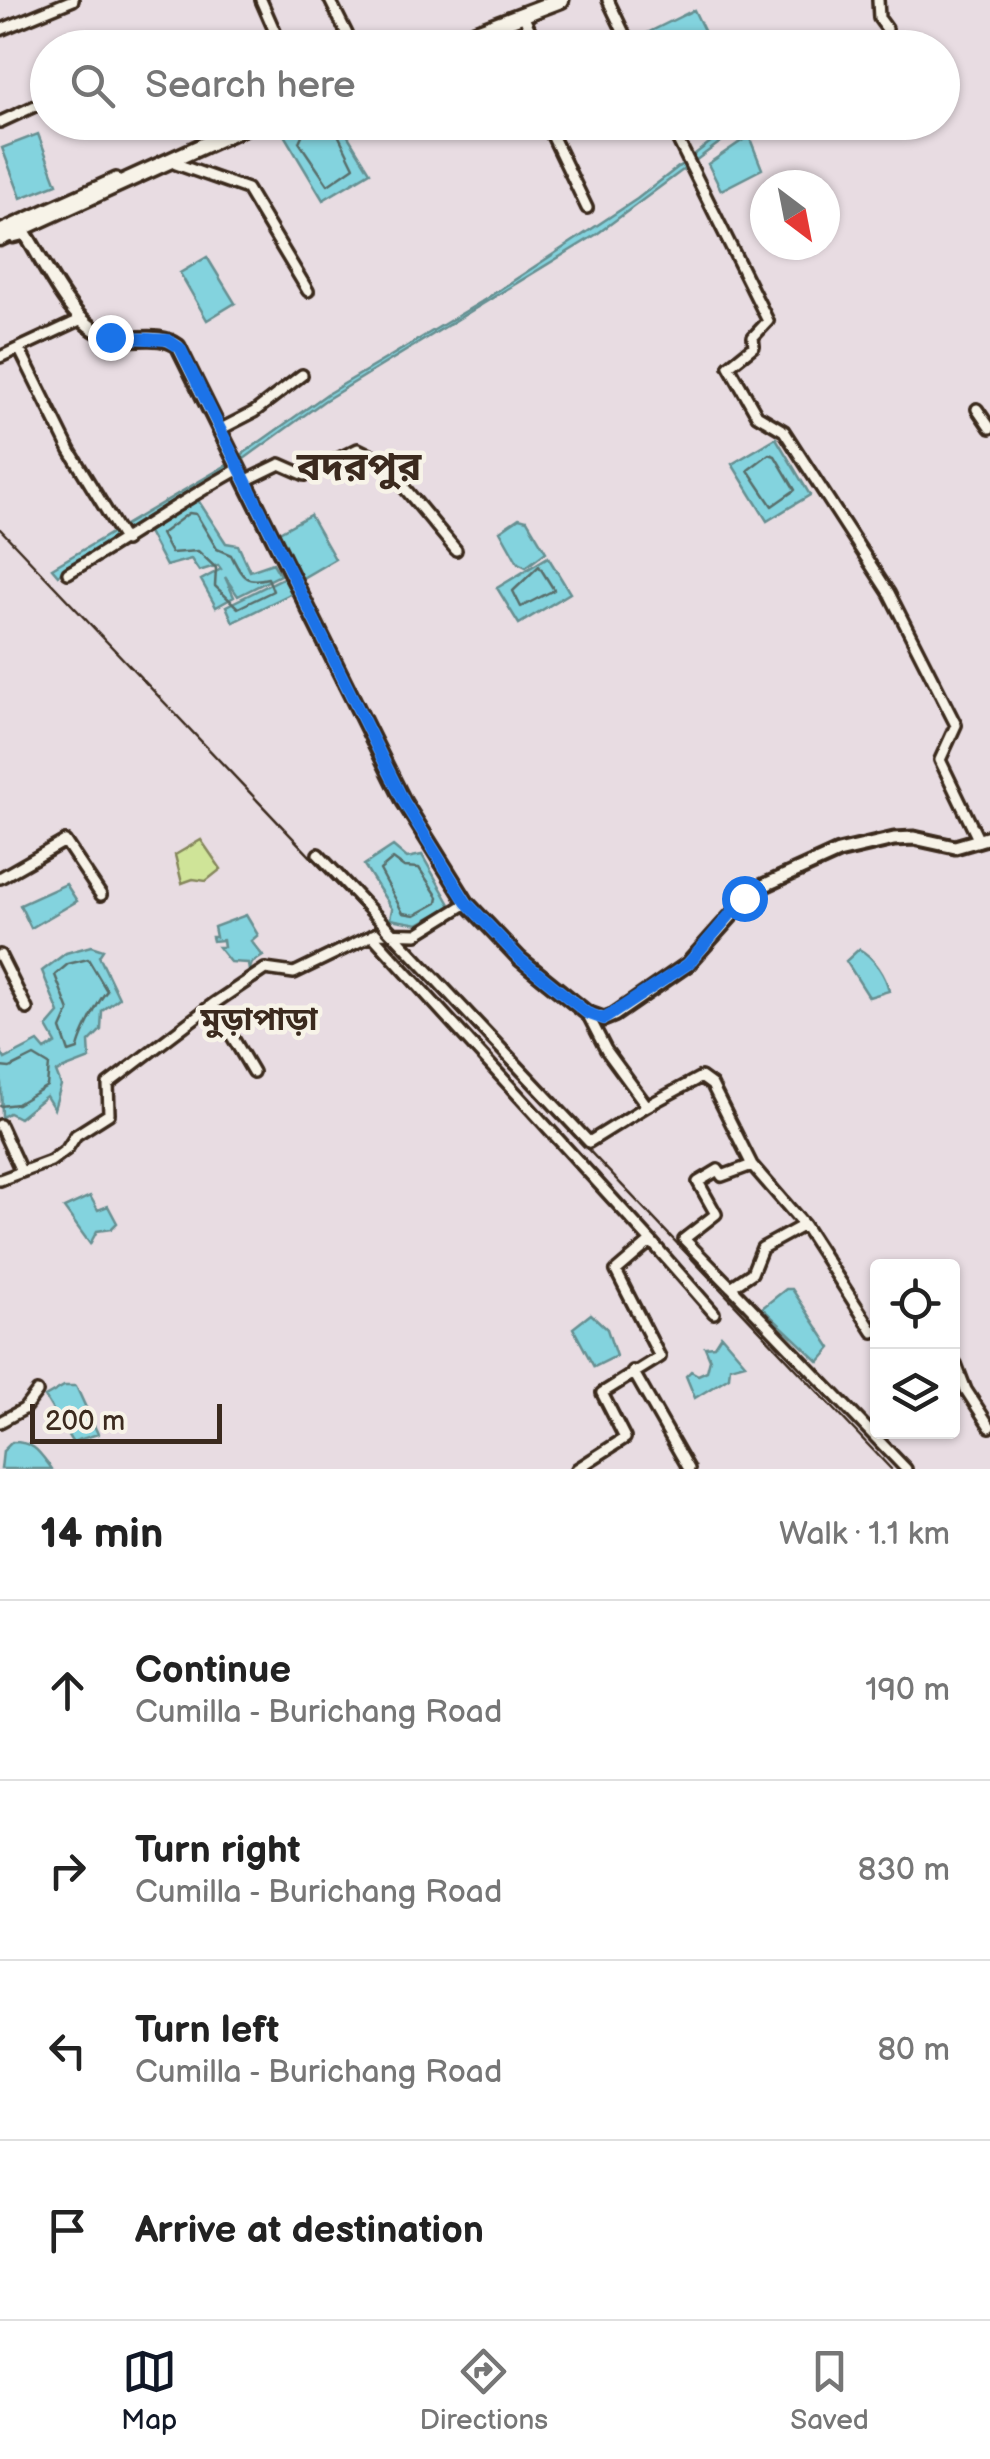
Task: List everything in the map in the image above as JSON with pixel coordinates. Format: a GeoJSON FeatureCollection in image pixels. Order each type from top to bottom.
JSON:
{"type":"FeatureCollection","features":[{"type":"Feature","properties":{"kind":"highway"},"geometry":{"type":"LineString","coordinates":[[483,30],[561,0]]}},
{"type":"Feature","properties":{"kind":"highway"},"geometry":{"type":"LineString","coordinates":[[0,241],[215,140]]}},
{"type":"Feature","properties":{"kind":"main road"},"geometry":{"type":"LineString","coordinates":[[0,241],[25,233],[82,318],[110,337],[176,343],[404,802],[466,902],[520,959],[587,1013],[604,1019],[614,1015],[688,964],[754,890],[838,852],[894,839],[914,838],[955,847],[984,839]]}},
{"type":"Feature","properties":{"kind":"street"},"geometry":{"type":"LineString","coordinates":[[0,30],[74,0]]}},
{"type":"Feature","properties":{"kind":"street"},"geometry":{"type":"LineString","coordinates":[[261,0],[274,30]]}},
{"type":"Feature","properties":{"kind":"street"},"geometry":{"type":"LineString","coordinates":[[330,0],[345,30]]}},
{"type":"Feature","properties":{"kind":"street"},"geometry":{"type":"LineString","coordinates":[[608,0],[622,30]]}},
{"type":"Feature","properties":{"kind":"street"},"geometry":{"type":"LineString","coordinates":[[878,0],[879,18],[886,30]]}},
{"type":"Feature","properties":{"kind":"street"},"geometry":{"type":"LineString","coordinates":[[523,15],[530,30]]}},
{"type":"Feature","properties":{"kind":"street"},"geometry":{"type":"LineString","coordinates":[[0,122],[30,108]]}},
{"type":"Feature","properties":{"kind":"street"},"geometry":{"type":"LineString","coordinates":[[0,230],[205,140]]}},
{"type":"Feature","properties":{"kind":"street"},"geometry":{"type":"LineString","coordinates":[[25,233],[222,140]]}},
{"type":"Feature","properties":{"kind":"street"},"geometry":{"type":"LineString","coordinates":[[554,140],[587,208]]}},
{"type":"Feature","properties":{"kind":"street"},"geometry":{"type":"LineString","coordinates":[[677,140],[768,321],[753,337],[754,346],[728,366],[757,415],[784,431],[889,593],[956,725],[940,760],[984,839]]}},
{"type":"Feature","properties":{"kind":"street"},"geometry":{"type":"LineString","coordinates":[[176,164],[247,189],[308,291]]}},
{"type":"Feature","properties":{"kind":"street"},"geometry":{"type":"LineString","coordinates":[[0,356],[82,318]]}},
{"type":"Feature","properties":{"kind":"street"},"geometry":{"type":"LineString","coordinates":[[19,348],[70,451],[122,535]]}},
{"type":"Feature","properties":{"kind":"street"},"geometry":{"type":"LineString","coordinates":[[222,429],[264,405],[302,375]]}},
{"type":"Feature","properties":{"kind":"street"},"geometry":{"type":"LineString","coordinates":[[977,409],[990,428]]}},
{"type":"Feature","properties":{"kind":"street"},"geometry":{"type":"LineString","coordinates":[[68,574],[122,535],[178,502],[280,464],[305,475],[358,449],[382,461],[456,550]]}},
{"type":"Feature","properties":{"kind":"street"},"geometry":{"type":"LineString","coordinates":[[0,878],[65,841],[100,896]]}},
{"type":"Feature","properties":{"kind":"street"},"geometry":{"type":"LineString","coordinates":[[318,854],[387,932],[589,1142],[702,1077],[728,1111],[752,1165],[804,1225],[870,1327]]}},
{"type":"Feature","properties":{"kind":"street"},"geometry":{"type":"LineString","coordinates":[[0,1180],[47,1164],[68,1149],[76,1134],[109,1114],[108,1084],[265,969],[294,973],[372,935],[417,934],[466,902]]}},
{"type":"Feature","properties":{"kind":"street"},"geometry":{"type":"LineString","coordinates":[[372,935],[714,1313]]}},
{"type":"Feature","properties":{"kind":"street"},"geometry":{"type":"LineString","coordinates":[[0,955],[27,1009]]}},
{"type":"Feature","properties":{"kind":"street"},"geometry":{"type":"LineString","coordinates":[[213,1004],[254,1072]]}},
{"type":"Feature","properties":{"kind":"street"},"geometry":{"type":"LineString","coordinates":[[587,1013],[606,1050],[646,1106]]}},
{"type":"Feature","properties":{"kind":"street"},"geometry":{"type":"LineString","coordinates":[[0,1124],[21,1171]]}},
{"type":"Feature","properties":{"kind":"street"},"geometry":{"type":"LineString","coordinates":[[752,1165],[722,1176],[718,1170],[698,1182],[716,1214],[684,1238],[906,1469]]}},
{"type":"Feature","properties":{"kind":"street"},"geometry":{"type":"LineString","coordinates":[[731,1287],[752,1273],[762,1248],[804,1225]]}},
{"type":"Feature","properties":{"kind":"street"},"geometry":{"type":"LineString","coordinates":[[577,1469],[625,1438],[602,1393],[660,1357],[660,1350],[616,1271],[650,1241]]}},
{"type":"Feature","properties":{"kind":"street"},"geometry":{"type":"LineString","coordinates":[[633,1371],[689,1469]]}},
{"type":"Feature","properties":{"kind":"street"},"geometry":{"type":"LineString","coordinates":[[960,1374],[990,1427]]}},
{"type":"Feature","properties":{"kind":"street"},"geometry":{"type":"LineString","coordinates":[[0,1422],[24,1409],[37,1392]]}},
{"type":"Feature","properties":{"kind":"green space"},"geometry":{"type":"Polygon","coordinates":[[[201,840],[221,869],[206,881],[193,879],[182,883],[175,855],[201,840]]]}},
{"type":"Feature","properties":{"kind":"water"},"geometry":{"type":"Polygon","coordinates":[[[694,10],[704,30],[653,30],[694,10]]]}},
{"type":"Feature","properties":{"kind":"water"},"geometry":{"type":"Polygon","coordinates":[[[30,137],[40,140],[57,184],[21,198],[2,148],[30,137]]]}},
{"type":"Feature","properties":{"kind":"water"},"geometry":{"type":"Polygon","coordinates":[[[287,140],[350,140],[370,172],[323,200],[287,140]]]}},
{"type":"Feature","properties":{"kind":"water"},"geometry":{"type":"Polygon","coordinates":[[[713,140],[723,140],[597,234],[324,401],[244,459],[58,575],[52,568],[230,463],[327,394],[481,302],[637,199],[713,140]]]}},
{"type":"Feature","properties":{"kind":"water"},"geometry":{"type":"Polygon","coordinates":[[[743,140],[751,140],[762,169],[750,170],[750,175],[721,190],[708,164],[743,140]]]}},
{"type":"Feature","properties":{"kind":"water"},"geometry":{"type":"Polygon","coordinates":[[[207,257],[235,303],[207,320],[180,273],[207,257]]]}},
{"type":"Feature","properties":{"kind":"water"},"geometry":{"type":"Polygon","coordinates":[[[776,438],[810,495],[767,521],[732,464],[776,438]]]}},
{"type":"Feature","properties":{"kind":"water"},"geometry":{"type":"Polygon","coordinates":[[[196,497],[226,543],[238,545],[250,571],[273,563],[280,575],[238,596],[225,577],[234,597],[216,607],[201,580],[221,569],[218,565],[199,571],[191,559],[166,566],[148,532],[196,497]]]}},
{"type":"Feature","properties":{"kind":"water"},"geometry":{"type":"Polygon","coordinates":[[[310,515],[335,559],[299,580],[274,535],[310,515]]]}},
{"type":"Feature","properties":{"kind":"water"},"geometry":{"type":"Polygon","coordinates":[[[519,518],[527,520],[546,552],[526,567],[518,563],[500,531],[519,518]]]}},
{"type":"Feature","properties":{"kind":"water"},"geometry":{"type":"Polygon","coordinates":[[[548,557],[570,593],[519,624],[497,588],[548,557]]]}},
{"type":"Feature","properties":{"kind":"water"},"geometry":{"type":"Polygon","coordinates":[[[283,578],[292,593],[233,622],[226,606],[283,578]]]}},
{"type":"Feature","properties":{"kind":"water"},"geometry":{"type":"Polygon","coordinates":[[[393,846],[407,858],[422,855],[451,906],[418,924],[390,919],[392,909],[364,865],[393,846]]]}},
{"type":"Feature","properties":{"kind":"water"},"geometry":{"type":"Polygon","coordinates":[[[66,884],[77,901],[31,928],[20,905],[66,884]]]}},
{"type":"Feature","properties":{"kind":"water"},"geometry":{"type":"Polygon","coordinates":[[[246,915],[258,935],[251,941],[263,956],[252,963],[249,971],[248,963],[230,962],[218,947],[224,947],[223,940],[213,941],[212,937],[216,937],[214,927],[246,915]]]}},
{"type":"Feature","properties":{"kind":"water"},"geometry":{"type":"Polygon","coordinates":[[[91,946],[103,950],[99,956],[119,998],[102,1011],[101,1030],[89,1042],[90,1059],[56,1072],[61,1085],[54,1109],[46,1096],[19,1118],[9,1113],[2,1117],[0,1050],[5,1059],[38,1042],[45,1050],[56,1043],[47,1027],[59,1013],[42,971],[66,953],[91,946]]]}},
{"type":"Feature","properties":{"kind":"water"},"geometry":{"type":"Polygon","coordinates":[[[859,949],[878,967],[889,991],[869,997],[846,961],[859,949]]]}},
{"type":"Feature","properties":{"kind":"water"},"geometry":{"type":"Polygon","coordinates":[[[90,1196],[98,1210],[108,1206],[117,1223],[111,1229],[97,1231],[90,1244],[64,1208],[90,1196]]]}},
{"type":"Feature","properties":{"kind":"water"},"geometry":{"type":"Polygon","coordinates":[[[786,1289],[792,1289],[831,1348],[819,1362],[762,1308],[786,1289]]]}},
{"type":"Feature","properties":{"kind":"water"},"geometry":{"type":"Polygon","coordinates":[[[591,1314],[607,1329],[616,1356],[594,1367],[573,1328],[591,1314]]]}},
{"type":"Feature","properties":{"kind":"water"},"geometry":{"type":"Polygon","coordinates":[[[721,1335],[745,1363],[730,1367],[729,1377],[695,1398],[686,1376],[691,1371],[698,1375],[707,1371],[710,1359],[705,1347],[714,1346],[721,1335]]]}},
{"type":"Feature","properties":{"kind":"water"},"geometry":{"type":"Polygon","coordinates":[[[64,1386],[76,1386],[98,1434],[72,1442],[45,1397],[64,1386]]]}},
{"type":"Feature","properties":{"kind":"water"},"geometry":{"type":"Polygon","coordinates":[[[12,1442],[31,1446],[52,1469],[1,1469],[3,1451],[12,1442]]]}},
{"type":"Feature","properties":{"kind":"railway"},"geometry":{"type":"LineString","coordinates":[[0,529],[891,1469]]}},
{"type":"Feature","properties":{"kind":"district","name":"বদরপুর"},"geometry":{"type":"Point","coordinates":[359,466]}},
{"type":"Feature","properties":{"kind":"district","name":"মুড়াপাড়া"},"geometry":{"type":"Point","coordinates":[259,1019]}},
{"type":"Feature","properties":{"kind":"route"},"geometry":{"type":"LineString","coordinates":[[110,337],[159,338],[180,348],[404,802],[466,902],[520,959],[564,990],[587,1013],[604,1019],[688,964],[744,898]]}}]}
